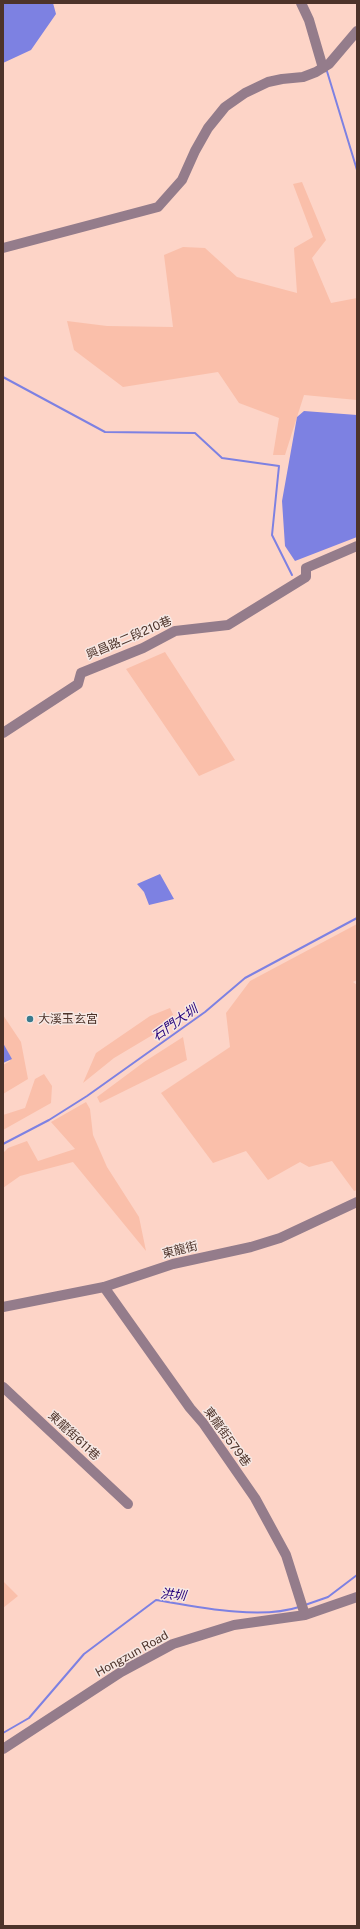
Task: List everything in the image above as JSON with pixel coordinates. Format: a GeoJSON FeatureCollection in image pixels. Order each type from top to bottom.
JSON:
{"type":"FeatureCollection","features":[{"type":"Feature","properties":{"kind":"street"},"geometry":{"type":"LineString","coordinates":[[301,3],[309,20],[323,68]]}},
{"type":"Feature","properties":{"kind":"street"},"geometry":{"type":"LineString","coordinates":[[3,248],[158,207],[182,180],[195,151],[208,128],[226,107],[246,93],[268,82],[282,78],[303,77],[323,68],[329,64],[357,31]]}},
{"type":"Feature","properties":{"kind":"street","name":"興昌路二段210巷"},"geometry":{"type":"LineString","coordinates":[[3,733],[78,684],[81,672],[143,648],[175,631],[228,626],[306,577],[306,568],[357,546]]}},
{"type":"Feature","properties":{"kind":"street","name":"東龍街"},"geometry":{"type":"LineString","coordinates":[[3,1306],[104,1287],[173,1264],[251,1247],[280,1238],[357,1202]]}},
{"type":"Feature","properties":{"kind":"street","name":"東龍街579巷"},"geometry":{"type":"LineString","coordinates":[[104,1287],[190,1408],[203,1423],[255,1498],[286,1555],[305,1615]]}},
{"type":"Feature","properties":{"kind":"street","name":"東龍街611巷"},"geometry":{"type":"LineString","coordinates":[[3,1387],[128,1504]]}},
{"type":"Feature","properties":{"kind":"street","name":"Hongzun Road"},"geometry":{"type":"LineString","coordinates":[[3,1749],[121,1672],[173,1644],[234,1626],[305,1615],[357,1597]]}},
{"type":"Feature","properties":{"kind":"shaded area"},"geometry":{"type":"Polygon","coordinates":[[[302,182],[326,240],[312,258],[331,303],[357,298],[357,400],[304,395],[285,455],[273,455],[279,418],[239,403],[218,372],[123,387],[74,350],[67,321],[107,326],[173,327],[164,255],[183,247],[205,248],[237,277],[297,293],[294,248],[313,237],[293,184],[302,182]]]}},
{"type":"Feature","properties":{"kind":"shaded area"},"geometry":{"type":"Polygon","coordinates":[[[165,652],[235,760],[199,776],[126,669],[165,652]]]}},
{"type":"Feature","properties":{"kind":"shaded area"},"geometry":{"type":"Polygon","coordinates":[[[357,924],[357,980],[353,982],[357,985],[357,1190],[354,1191],[332,1161],[309,1167],[300,1162],[268,1180],[246,1151],[213,1163],[161,1093],[230,1047],[226,1013],[250,981],[357,924]]]}},
{"type":"Feature","properties":{"kind":"shaded area"},"geometry":{"type":"Polygon","coordinates":[[[170,1008],[176,1021],[114,1058],[83,1083],[96,1053],[150,1016],[170,1008]]]}},
{"type":"Feature","properties":{"kind":"shaded area"},"geometry":{"type":"Polygon","coordinates":[[[3,1015],[21,1042],[28,1079],[3,1094],[3,1065],[10,1061],[3,1048],[3,1015]]]}},
{"type":"Feature","properties":{"kind":"shaded area"},"geometry":{"type":"Polygon","coordinates":[[[183,1037],[187,1060],[100,1103],[97,1097],[144,1062],[183,1037]]]}},
{"type":"Feature","properties":{"kind":"shaded area"},"geometry":{"type":"Polygon","coordinates":[[[44,1074],[52,1086],[51,1103],[3,1130],[3,1115],[25,1108],[35,1079],[44,1074]]]}},
{"type":"Feature","properties":{"kind":"shaded area"},"geometry":{"type":"Polygon","coordinates":[[[86,1102],[90,1109],[93,1135],[107,1167],[139,1217],[146,1251],[73,1162],[20,1176],[3,1188],[3,1153],[8,1148],[27,1141],[38,1161],[75,1149],[51,1122],[86,1102]]]}},
{"type":"Feature","properties":{"kind":"shaded area"},"geometry":{"type":"Polygon","coordinates":[[[3,1581],[18,1596],[3,1608],[3,1581]]]}},
{"type":"Feature","properties":{"kind":"water"},"geometry":{"type":"Polygon","coordinates":[[[3,3],[53,3],[56,14],[31,50],[3,63],[3,3]]]}},
{"type":"Feature","properties":{"kind":"water"},"geometry":{"type":"Polygon","coordinates":[[[304,411],[357,415],[357,537],[295,561],[285,546],[282,501],[297,417],[304,411]]]}},
{"type":"Feature","properties":{"kind":"water"},"geometry":{"type":"Polygon","coordinates":[[[160,874],[174,899],[149,905],[144,892],[137,884],[160,874]]]}},
{"type":"Feature","properties":{"kind":"water"},"geometry":{"type":"Polygon","coordinates":[[[3,1043],[12,1059],[3,1063],[3,1043]]]}},
{"type":"Feature","properties":{"kind":"waterway"},"geometry":{"type":"LineString","coordinates":[[326,68],[357,170]]}},
{"type":"Feature","properties":{"kind":"waterway"},"geometry":{"type":"LineString","coordinates":[[3,377],[105,432],[195,433],[222,458],[279,466],[272,535],[292,575]]}},
{"type":"Feature","properties":{"kind":"waterway","name":"石門大圳"},"geometry":{"type":"LineString","coordinates":[[3,1144],[49,1120],[87,1096],[205,1012],[245,978],[357,918]]}},
{"type":"Feature","properties":{"kind":"waterway","name":"洪圳"},"geometry":{"type":"LineString","coordinates":[[305,1605],[328,1597],[357,1575]]}},
{"type":"Feature","properties":{"kind":"waterway","name":"洪圳"},"geometry":{"type":"LineString","coordinates":[[3,1733],[29,1718],[84,1654],[156,1600],[209,1609],[247,1612],[283,1611],[299,1607]]}},
{"type":"Feature","properties":{"kind":"place","name":"大溪玉玄宮"},"geometry":{"type":"Point","coordinates":[30,1019]}}]}
